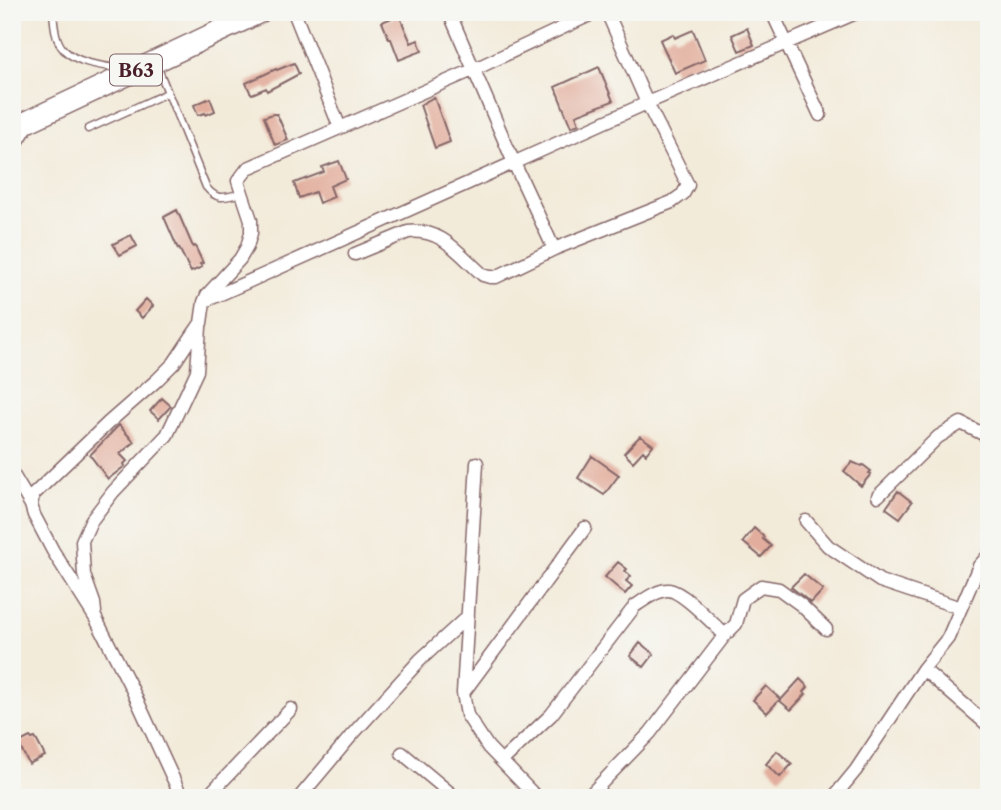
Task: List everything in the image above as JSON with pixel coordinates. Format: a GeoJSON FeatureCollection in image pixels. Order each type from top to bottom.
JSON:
{"type":"FeatureCollection","features":[{"type":"Feature","properties":{"kind":"highway","name":"B63"},"geometry":{"type":"LineString","coordinates":[[12,129],[155,62],[231,18],[260,12]]}},
{"type":"Feature","properties":{"kind":"street"},"geometry":{"type":"LineString","coordinates":[[294,12],[340,128]]}},
{"type":"Feature","properties":{"kind":"street"},"geometry":{"type":"LineString","coordinates":[[449,12],[554,249]]}},
{"type":"Feature","properties":{"kind":"street"},"geometry":{"type":"LineString","coordinates":[[96,619],[84,575],[82,541],[91,521],[113,492],[167,435],[197,371],[204,302],[207,295],[240,259],[251,233],[251,220],[238,181],[248,168],[475,69],[596,12]]}},
{"type":"Feature","properties":{"kind":"street"},"geometry":{"type":"LineString","coordinates":[[355,254],[417,230],[431,233],[451,243],[483,275],[496,277],[554,249],[672,202],[683,194],[688,185],[647,103],[607,12]]}},
{"type":"Feature","properties":{"kind":"street"},"geometry":{"type":"LineString","coordinates":[[772,12],[820,115]]}},
{"type":"Feature","properties":{"kind":"street"},"geometry":{"type":"LineString","coordinates":[[204,302],[647,103],[858,12]]}},
{"type":"Feature","properties":{"kind":"street"},"geometry":{"type":"LineString","coordinates":[[402,213],[417,230]]}},
{"type":"Feature","properties":{"kind":"street"},"geometry":{"type":"LineString","coordinates":[[31,505],[33,495],[40,487],[174,363],[201,323]]}},
{"type":"Feature","properties":{"kind":"street"},"geometry":{"type":"LineString","coordinates":[[878,496],[938,437],[961,423],[989,438]]}},
{"type":"Feature","properties":{"kind":"street"},"geometry":{"type":"LineString","coordinates":[[477,463],[463,693],[467,715],[488,747],[537,798]]}},
{"type":"Feature","properties":{"kind":"street"},"geometry":{"type":"LineString","coordinates":[[12,473],[53,551],[96,619],[147,718],[182,798]]}},
{"type":"Feature","properties":{"kind":"street"},"geometry":{"type":"LineString","coordinates":[[806,521],[828,546],[880,581],[961,608]]}},
{"type":"Feature","properties":{"kind":"street"},"geometry":{"type":"LineString","coordinates":[[463,693],[585,528]]}},
{"type":"Feature","properties":{"kind":"street"},"geometry":{"type":"LineString","coordinates":[[833,798],[856,770],[923,669],[948,638],[979,566],[989,555]]}},
{"type":"Feature","properties":{"kind":"street"},"geometry":{"type":"LineString","coordinates":[[587,798],[650,733],[736,624],[743,600],[761,586],[779,589],[826,629]]}},
{"type":"Feature","properties":{"kind":"street"},"geometry":{"type":"LineString","coordinates":[[502,761],[551,715],[635,606],[653,595],[668,590],[681,595],[725,635]]}},
{"type":"Feature","properties":{"kind":"street"},"geometry":{"type":"LineString","coordinates":[[299,798],[420,660],[468,616]]}},
{"type":"Feature","properties":{"kind":"street"},"geometry":{"type":"LineString","coordinates":[[923,669],[989,726]]}},
{"type":"Feature","properties":{"kind":"street"},"geometry":{"type":"LineString","coordinates":[[206,798],[291,709]]}},
{"type":"Feature","properties":{"kind":"street"},"geometry":{"type":"LineString","coordinates":[[401,753],[456,798]]}},
{"type":"Feature","properties":{"kind":"lane"},"geometry":{"type":"LineString","coordinates":[[53,12],[56,35],[63,49],[87,61],[135,71]]}},
{"type":"Feature","properties":{"kind":"lane"},"geometry":{"type":"LineString","coordinates":[[155,62],[206,187],[212,195],[223,198],[242,193]]}},
{"type":"Feature","properties":{"kind":"lane"},"geometry":{"type":"LineString","coordinates":[[88,129],[167,93]]}},
{"type":"Feature","properties":{"kind":"lane"},"geometry":{"type":"LineString","coordinates":[[12,156],[38,116]]}},
{"type":"Feature","properties":{"kind":"building"},"geometry":{"type":"Polygon","coordinates":[[[399,15],[411,43],[418,40],[422,51],[399,60],[382,22],[399,15]]]}},
{"type":"Feature","properties":{"kind":"building"},"geometry":{"type":"Polygon","coordinates":[[[747,28],[754,45],[739,51],[732,35],[747,28]]]}},
{"type":"Feature","properties":{"kind":"building"},"geometry":{"type":"Polygon","coordinates":[[[693,30],[705,60],[675,73],[660,40],[673,34],[675,38],[693,30]]]}},
{"type":"Feature","properties":{"kind":"building"},"geometry":{"type":"Polygon","coordinates":[[[294,63],[299,74],[267,91],[266,88],[252,94],[250,92],[246,83],[294,63]]]}},
{"type":"Feature","properties":{"kind":"building"},"geometry":{"type":"Polygon","coordinates":[[[599,67],[613,101],[576,115],[579,124],[571,127],[555,87],[599,67]]]}},
{"type":"Feature","properties":{"kind":"building"},"geometry":{"type":"Polygon","coordinates":[[[434,97],[450,142],[435,148],[420,105],[434,97]]]}},
{"type":"Feature","properties":{"kind":"building"},"geometry":{"type":"Polygon","coordinates":[[[210,98],[215,111],[198,115],[194,105],[210,98]]]}},
{"type":"Feature","properties":{"kind":"building"},"geometry":{"type":"Polygon","coordinates":[[[277,114],[288,140],[275,145],[264,117],[277,114]]]}},
{"type":"Feature","properties":{"kind":"building"},"geometry":{"type":"Polygon","coordinates":[[[339,161],[346,179],[330,186],[334,197],[319,203],[315,192],[299,198],[294,183],[324,172],[322,167],[339,161]]]}},
{"type":"Feature","properties":{"kind":"building"},"geometry":{"type":"Polygon","coordinates":[[[177,210],[203,263],[200,264],[202,267],[191,272],[164,217],[177,210]]]}},
{"type":"Feature","properties":{"kind":"building"},"geometry":{"type":"Polygon","coordinates":[[[131,235],[137,246],[120,255],[113,244],[131,235]]]}},
{"type":"Feature","properties":{"kind":"building"},"geometry":{"type":"Polygon","coordinates":[[[146,299],[153,306],[142,318],[135,311],[146,299]]]}},
{"type":"Feature","properties":{"kind":"building"},"geometry":{"type":"Polygon","coordinates":[[[162,398],[171,406],[159,419],[150,411],[162,398]]]}},
{"type":"Feature","properties":{"kind":"building"},"geometry":{"type":"Polygon","coordinates":[[[119,425],[134,442],[120,454],[127,461],[125,466],[108,479],[90,455],[119,425]]]}},
{"type":"Feature","properties":{"kind":"building"},"geometry":{"type":"Polygon","coordinates":[[[640,436],[653,445],[646,454],[643,451],[633,462],[624,453],[640,436]]]}},
{"type":"Feature","properties":{"kind":"building"},"geometry":{"type":"Polygon","coordinates":[[[592,456],[619,475],[604,495],[578,478],[592,456]]]}},
{"type":"Feature","properties":{"kind":"building"},"geometry":{"type":"Polygon","coordinates":[[[852,462],[871,471],[861,486],[844,471],[852,462]]]}},
{"type":"Feature","properties":{"kind":"building"},"geometry":{"type":"Polygon","coordinates":[[[898,491],[912,502],[900,518],[886,508],[898,491]]]}},
{"type":"Feature","properties":{"kind":"building"},"geometry":{"type":"Polygon","coordinates":[[[754,528],[771,546],[761,557],[743,542],[754,528]]]}},
{"type":"Feature","properties":{"kind":"building"},"geometry":{"type":"Polygon","coordinates":[[[618,562],[631,576],[626,581],[632,586],[625,594],[605,577],[618,562]]]}},
{"type":"Feature","properties":{"kind":"building"},"geometry":{"type":"Polygon","coordinates":[[[804,574],[823,590],[811,603],[791,587],[804,574]]]}},
{"type":"Feature","properties":{"kind":"building"},"geometry":{"type":"Polygon","coordinates":[[[640,643],[654,654],[644,667],[630,656],[640,643]]]}},
{"type":"Feature","properties":{"kind":"building"},"geometry":{"type":"Polygon","coordinates":[[[800,679],[808,687],[804,692],[806,694],[791,710],[780,701],[800,679]]]}},
{"type":"Feature","properties":{"kind":"building"},"geometry":{"type":"Polygon","coordinates":[[[766,686],[780,699],[767,713],[753,700],[766,686]]]}},
{"type":"Feature","properties":{"kind":"building"},"geometry":{"type":"Polygon","coordinates":[[[30,737],[35,738],[45,756],[29,764],[18,743],[30,737]]]}},
{"type":"Feature","properties":{"kind":"building"},"geometry":{"type":"Polygon","coordinates":[[[777,751],[792,764],[780,777],[766,764],[777,751]]]}}]}
